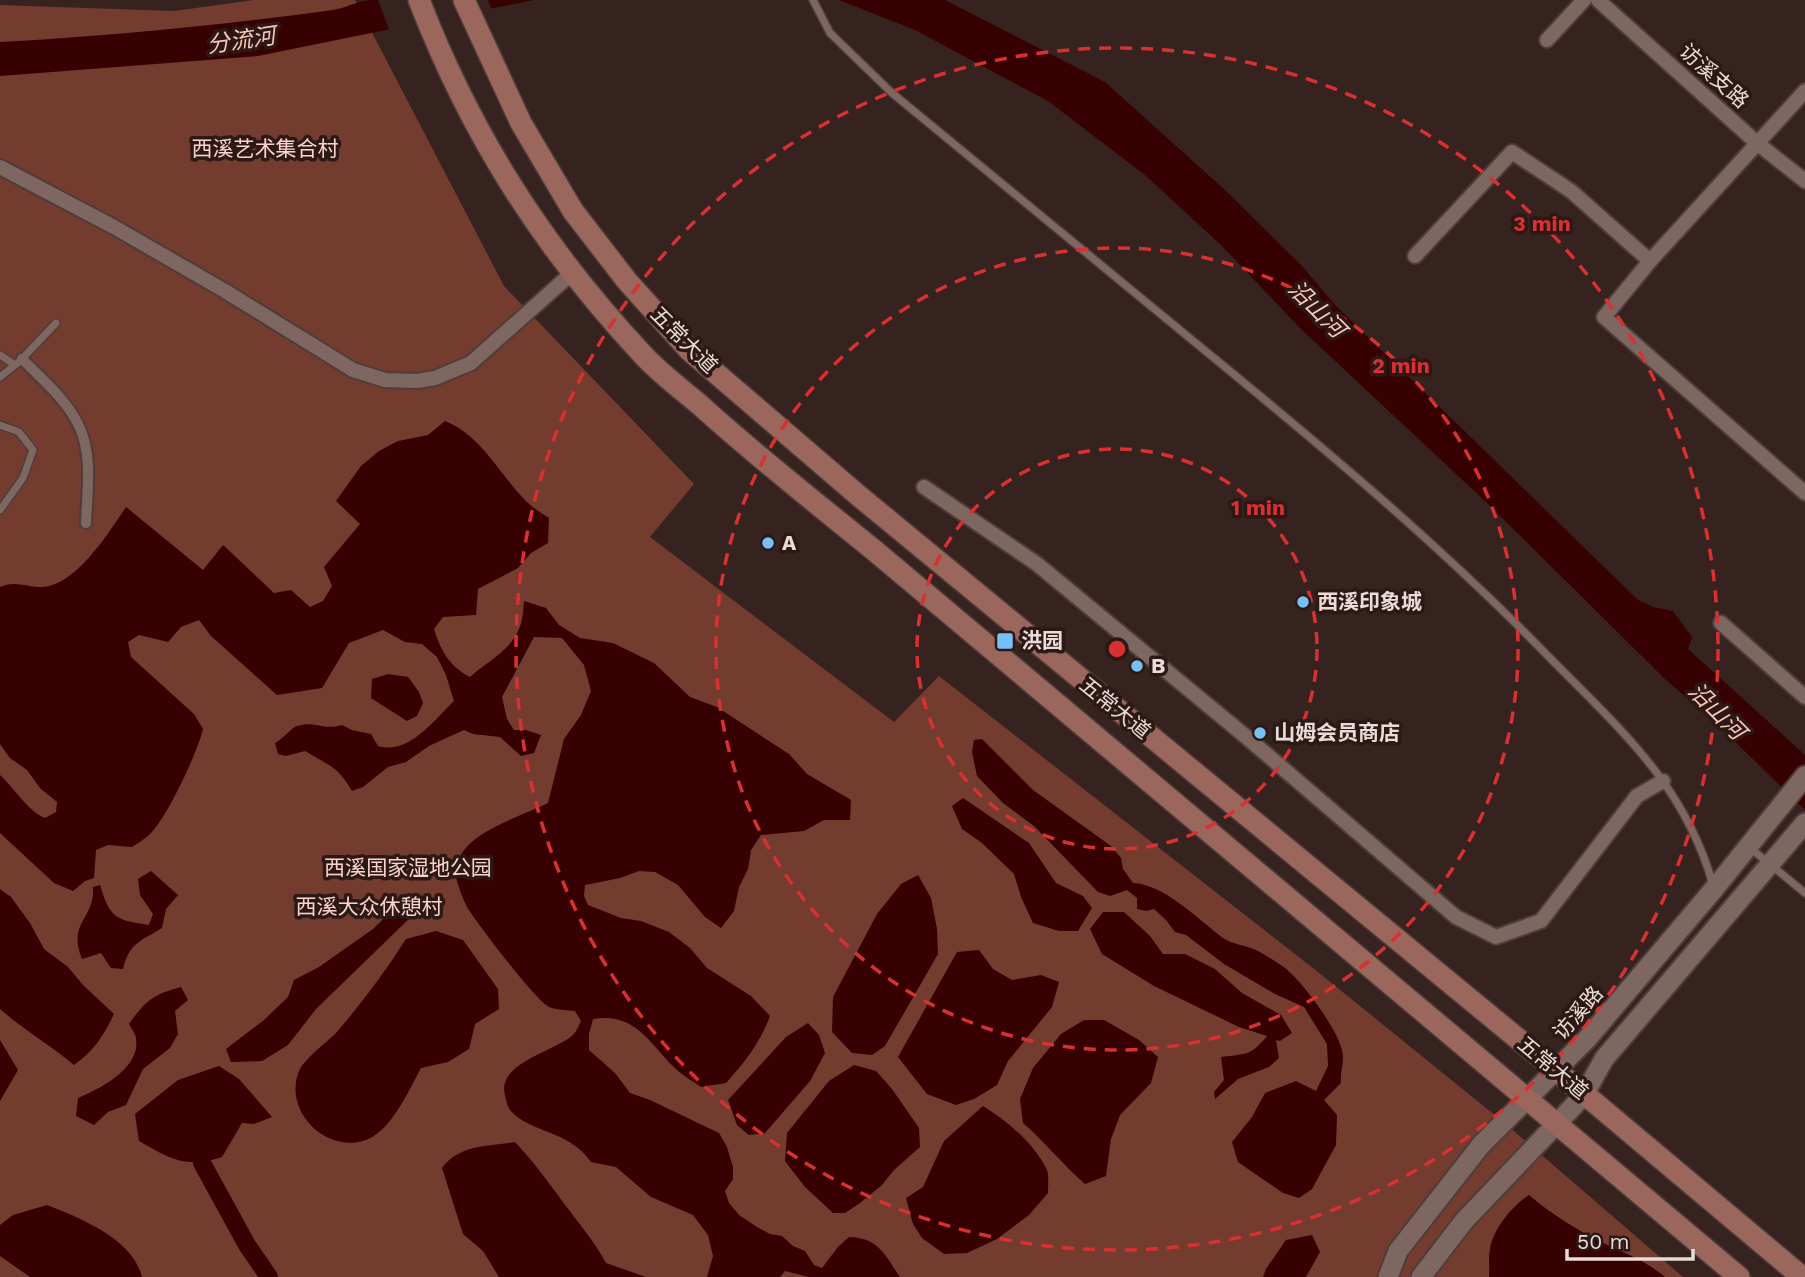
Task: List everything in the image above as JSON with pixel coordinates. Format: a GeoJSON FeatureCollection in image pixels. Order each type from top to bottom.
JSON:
{"type":"FeatureCollection","features":[{"type":"Feature","properties":{"kind":"main road","name":"五常大道"},"geometry":{"type":"LineString","coordinates":[[419,0],[468,113],[509,185],[572,273],[646,358],[747,448],[886,560],[1739,1277]]}},
{"type":"Feature","properties":{"kind":"main road","name":"五常大道"},"geometry":{"type":"LineString","coordinates":[[464,0],[522,123],[573,211],[627,281],[689,350],[859,496],[1557,1071],[1802,1277]]}},
{"type":"Feature","properties":{"kind":"street"},"geometry":{"type":"LineString","coordinates":[[1547,40],[1584,0]]}},
{"type":"Feature","properties":{"kind":"street","name":"访溪支路"},"geometry":{"type":"LineString","coordinates":[[1598,0],[1757,143],[1805,181]]}},
{"type":"Feature","properties":{"kind":"street"},"geometry":{"type":"LineString","coordinates":[[1805,91],[1650,261],[1604,317],[1805,493]]}},
{"type":"Feature","properties":{"kind":"street"},"geometry":{"type":"LineString","coordinates":[[1415,256],[1512,152],[1571,191],[1650,261]]}},
{"type":"Feature","properties":{"kind":"street"},"geometry":{"type":"LineString","coordinates":[[0,167],[114,227],[353,370],[385,380],[418,381],[435,378],[471,363],[572,273]]}},
{"type":"Feature","properties":{"kind":"street"},"geometry":{"type":"LineString","coordinates":[[19,362],[65,405],[79,426],[86,450],[86,523]]}},
{"type":"Feature","properties":{"kind":"street"},"geometry":{"type":"LineString","coordinates":[[924,488],[1037,564],[1244,734],[1455,917],[1496,937],[1541,920],[1637,796],[1663,781]]}},
{"type":"Feature","properties":{"kind":"street"},"geometry":{"type":"LineString","coordinates":[[1721,623],[1805,697]]}},
{"type":"Feature","properties":{"kind":"street","name":"访溪路"},"geometry":{"type":"LineString","coordinates":[[1388,1277],[1398,1251],[1481,1145],[1557,1071],[1714,889],[1805,776]]}},
{"type":"Feature","properties":{"kind":"street"},"geometry":{"type":"LineString","coordinates":[[1420,1277],[1464,1221],[1584,1095],[1604,1059],[1805,823]]}},
{"type":"Feature","properties":{"kind":"lane"},"geometry":{"type":"LineString","coordinates":[[813,0],[830,33],[892,93],[1333,455],[1426,536],[1512,618],[1642,750],[1679,803],[1707,862],[1714,889]]}},
{"type":"Feature","properties":{"kind":"lane"},"geometry":{"type":"LineString","coordinates":[[0,377],[19,362],[56,323]]}},
{"type":"Feature","properties":{"kind":"lane"},"geometry":{"type":"LineString","coordinates":[[0,355],[19,362]]}},
{"type":"Feature","properties":{"kind":"lane"},"geometry":{"type":"LineString","coordinates":[[0,425],[19,432],[33,450],[23,478],[0,510]]}},
{"type":"Feature","properties":{"kind":"lane"},"geometry":{"type":"LineString","coordinates":[[1748,847],[1805,893]]}},
{"type":"Feature","properties":{"kind":"green space","name":"西溪国家湿地公园"},"geometry":{"type":"Polygon","coordinates":[[[254,0],[355,0],[504,286],[694,484],[650,537],[894,722],[939,676],[1318,972],[1507,1125],[1683,1277],[0,1277],[0,5],[174,11],[254,0]]]}},
{"type":"Feature","properties":{"kind":"water","name":"分流河"},"geometry":{"type":"Polygon","coordinates":[[[369,0],[534,0],[258,56],[0,76],[0,42],[250,20],[333,10],[369,0]]]}},
{"type":"Feature","properties":{"kind":"water","name":"沿山河"},"geometry":{"type":"Polygon","coordinates":[[[839,0],[945,0],[1105,82],[1226,191],[1302,266],[1335,305],[1638,600],[1653,607],[1673,611],[1692,637],[1688,649],[1805,755],[1805,810],[1717,724],[1666,680],[1485,501],[1301,329],[1222,246],[1145,175],[1048,101],[915,30],[839,0]]]}},
{"type":"Feature","properties":{"kind":"water"},"geometry":{"type":"Polygon","coordinates":[[[445,421],[480,446],[526,501],[549,518],[548,543],[531,553],[518,568],[478,589],[476,615],[443,617],[434,629],[443,651],[456,668],[470,677],[504,650],[520,626],[524,601],[546,608],[559,625],[580,638],[613,643],[654,663],[690,697],[717,707],[789,754],[807,774],[851,800],[850,820],[824,820],[804,831],[761,835],[751,850],[748,869],[739,887],[734,911],[721,928],[705,917],[678,885],[655,872],[639,871],[585,885],[584,896],[588,905],[669,932],[690,948],[707,968],[751,996],[770,1016],[751,1052],[726,1083],[701,1087],[678,1071],[642,1033],[621,1021],[593,1019],[589,1050],[615,1073],[630,1093],[719,1133],[733,1167],[733,1179],[725,1191],[729,1203],[739,1215],[770,1234],[782,1236],[793,1246],[805,1251],[814,1265],[822,1268],[849,1237],[868,1241],[880,1249],[900,1277],[809,1277],[785,1271],[780,1277],[707,1277],[713,1256],[708,1235],[693,1215],[651,1197],[616,1167],[591,1162],[572,1143],[528,1124],[509,1108],[505,1084],[509,1074],[529,1059],[565,1041],[577,1030],[581,1021],[575,1011],[549,1007],[542,1002],[520,977],[467,907],[456,878],[461,855],[467,846],[500,824],[548,803],[564,739],[581,715],[591,691],[584,665],[562,638],[534,637],[502,697],[507,719],[514,730],[526,730],[541,735],[534,753],[521,756],[500,737],[473,734],[464,730],[429,746],[406,762],[388,767],[363,787],[352,791],[342,776],[326,763],[305,751],[286,756],[278,754],[275,743],[303,724],[329,727],[342,725],[371,734],[378,746],[400,746],[410,741],[454,701],[437,657],[422,644],[405,642],[383,630],[349,643],[322,688],[277,695],[211,636],[199,620],[181,627],[168,642],[139,635],[128,642],[131,657],[194,714],[203,729],[181,784],[157,826],[132,847],[108,845],[96,850],[94,878],[85,881],[73,891],[54,883],[0,833],[0,775],[27,805],[45,818],[56,812],[57,802],[40,788],[27,770],[10,758],[0,744],[0,587],[16,584],[42,587],[67,578],[90,556],[126,507],[203,570],[223,545],[274,593],[291,590],[310,607],[323,601],[332,586],[324,567],[360,524],[336,501],[361,466],[379,451],[398,441],[428,435],[445,421]]]}},
{"type":"Feature","properties":{"kind":"water"},"geometry":{"type":"Polygon","coordinates":[[[388,674],[408,677],[419,692],[423,703],[417,716],[407,721],[371,698],[372,679],[388,674]]]}},
{"type":"Feature","properties":{"kind":"water"},"geometry":{"type":"Polygon","coordinates":[[[982,739],[1033,790],[1111,846],[1121,858],[1123,869],[1133,883],[1157,889],[1181,904],[1223,938],[1254,949],[1275,961],[1311,996],[1336,1036],[1343,1057],[1341,1083],[1324,1100],[1337,1115],[1336,1145],[1312,1189],[1299,1198],[1283,1193],[1238,1162],[1232,1142],[1252,1117],[1265,1093],[1296,1081],[1316,1091],[1328,1066],[1327,1044],[1304,1007],[1275,994],[1224,964],[1186,935],[1175,932],[1154,909],[1137,909],[1137,898],[1127,890],[1110,896],[1098,892],[1034,826],[1003,803],[977,776],[972,752],[974,740],[982,739]]]}},
{"type":"Feature","properties":{"kind":"water"},"geometry":{"type":"Polygon","coordinates":[[[963,798],[1029,843],[1056,883],[1083,896],[1092,908],[1078,931],[1059,931],[1033,923],[1014,874],[982,843],[962,829],[952,806],[963,798]]]}},
{"type":"Feature","properties":{"kind":"water"},"geometry":{"type":"Polygon","coordinates":[[[151,871],[178,895],[166,909],[162,928],[132,948],[123,969],[111,968],[101,953],[82,959],[78,947],[79,929],[90,907],[93,887],[100,885],[115,916],[149,925],[153,914],[140,895],[138,879],[151,871]]]}},
{"type":"Feature","properties":{"kind":"water"},"geometry":{"type":"Polygon","coordinates":[[[918,875],[931,898],[937,929],[938,954],[885,1046],[872,1055],[852,1053],[832,1032],[833,997],[877,914],[901,884],[918,875]]]}},
{"type":"Feature","properties":{"kind":"water"},"geometry":{"type":"Polygon","coordinates":[[[0,889],[11,897],[30,923],[44,949],[68,967],[114,1014],[98,1042],[74,1065],[0,1009],[0,889]]]}},
{"type":"Feature","properties":{"kind":"water"},"geometry":{"type":"Polygon","coordinates":[[[405,898],[414,914],[316,1009],[288,1045],[262,1061],[231,1062],[226,1049],[264,1020],[288,997],[294,980],[319,967],[373,929],[405,898]]]}},
{"type":"Feature","properties":{"kind":"water"},"geometry":{"type":"Polygon","coordinates":[[[1103,912],[1124,912],[1150,936],[1163,954],[1185,954],[1215,969],[1242,993],[1281,1015],[1292,1033],[1280,1041],[1276,1040],[1279,1058],[1269,1067],[1238,1079],[1215,1099],[1214,1092],[1224,1080],[1221,1057],[1247,1053],[1267,1036],[1239,1027],[1154,986],[1102,954],[1090,929],[1103,912]]]}},
{"type":"Feature","properties":{"kind":"water"},"geometry":{"type":"Polygon","coordinates":[[[436,931],[463,940],[498,989],[499,1009],[475,1024],[469,1049],[448,1062],[421,1068],[398,1110],[373,1137],[348,1143],[321,1134],[310,1125],[297,1100],[299,1071],[310,1056],[346,1022],[406,939],[436,931]]]}},
{"type":"Feature","properties":{"kind":"water"},"geometry":{"type":"Polygon","coordinates":[[[979,950],[993,969],[1012,980],[1041,975],[1059,982],[1052,1007],[1008,1061],[997,1085],[974,1099],[956,1105],[927,1094],[898,1057],[957,952],[979,950]]]}},
{"type":"Feature","properties":{"kind":"water"},"geometry":{"type":"Polygon","coordinates":[[[181,987],[188,1000],[175,1011],[178,1034],[170,1048],[143,1069],[126,1105],[108,1112],[94,1125],[76,1116],[78,1098],[117,1076],[132,1059],[136,1039],[129,1024],[140,1010],[164,992],[181,987]]]}},
{"type":"Feature","properties":{"kind":"water"},"geometry":{"type":"Polygon","coordinates":[[[1084,1020],[1104,1020],[1139,1040],[1158,1057],[1151,1083],[1120,1115],[1111,1139],[1106,1176],[1085,1184],[1023,1123],[1020,1099],[1033,1068],[1061,1034],[1084,1020]]]}},
{"type":"Feature","properties":{"kind":"water"},"geometry":{"type":"Polygon","coordinates":[[[808,1023],[819,1035],[825,1053],[810,1081],[765,1133],[749,1135],[737,1125],[728,1100],[786,1037],[808,1023]]]}},
{"type":"Feature","properties":{"kind":"water"},"geometry":{"type":"Polygon","coordinates":[[[0,1040],[18,1070],[0,1101],[0,1040]]]}},
{"type":"Feature","properties":{"kind":"water"},"geometry":{"type":"Polygon","coordinates":[[[854,1065],[876,1071],[892,1089],[919,1128],[920,1147],[860,1203],[845,1213],[833,1213],[805,1187],[785,1161],[787,1133],[829,1081],[854,1065]]]}},
{"type":"Feature","properties":{"kind":"water"},"geometry":{"type":"Polygon","coordinates":[[[219,1066],[239,1079],[272,1117],[254,1124],[242,1123],[222,1157],[198,1162],[169,1157],[139,1141],[135,1114],[178,1080],[219,1066]]]}},
{"type":"Feature","properties":{"kind":"water"},"geometry":{"type":"Polygon","coordinates":[[[983,1106],[1010,1126],[1042,1160],[1047,1170],[1048,1193],[1029,1215],[997,1239],[967,1253],[944,1254],[922,1238],[913,1224],[906,1198],[923,1187],[944,1141],[983,1106]]]}},
{"type":"Feature","properties":{"kind":"water"},"geometry":{"type":"Polygon","coordinates":[[[515,1142],[586,1232],[606,1263],[646,1277],[499,1277],[483,1251],[463,1234],[442,1168],[449,1160],[466,1151],[515,1142]]]}},
{"type":"Feature","properties":{"kind":"water"},"geometry":{"type":"Polygon","coordinates":[[[1529,1195],[1574,1227],[1643,1262],[1665,1277],[1489,1277],[1489,1252],[1495,1234],[1516,1205],[1529,1195]]]}},
{"type":"Feature","properties":{"kind":"water"},"geometry":{"type":"Polygon","coordinates":[[[47,1205],[89,1223],[117,1241],[137,1264],[142,1277],[30,1277],[0,1256],[0,1225],[13,1215],[47,1205]]]}},
{"type":"Feature","properties":{"kind":"water"},"geometry":{"type":"Polygon","coordinates":[[[1312,1235],[1320,1252],[1306,1277],[1263,1277],[1286,1240],[1312,1235]]]}},
{"type":"Feature","properties":{"kind":"pier"},"geometry":{"type":"Polygon","coordinates":[[[378,0],[488,0],[492,12],[390,32],[378,0]]]}},
{"type":"Feature","properties":{"kind":"waterway"},"geometry":{"type":"LineString","coordinates":[[202,1163],[247,1245],[269,1277]]}},
{"type":"Feature","properties":{"kind":"place","name":"A"},"geometry":{"type":"Point","coordinates":[768,543]}},
{"type":"Feature","properties":{"kind":"place","name":"西溪印象城"},"geometry":{"type":"Point","coordinates":[1303,602]}},
{"type":"Feature","properties":{"kind":"place","name":"洪园"},"geometry":{"type":"Point","coordinates":[1005,641]}},
{"type":"Feature","properties":{"kind":"place","name":"B"},"geometry":{"type":"Point","coordinates":[1137,666]}},
{"type":"Feature","properties":{"kind":"place","name":"山姆会员商店"},"geometry":{"type":"Point","coordinates":[1260,733]}},
{"type":"Feature","properties":{"kind":"park label","name":"西溪艺术集合村"},"geometry":{"type":"Point","coordinates":[265,149]}},
{"type":"Feature","properties":{"kind":"park label","name":"西溪大众休憩村"},"geometry":{"type":"Point","coordinates":[369,907]}}]}
